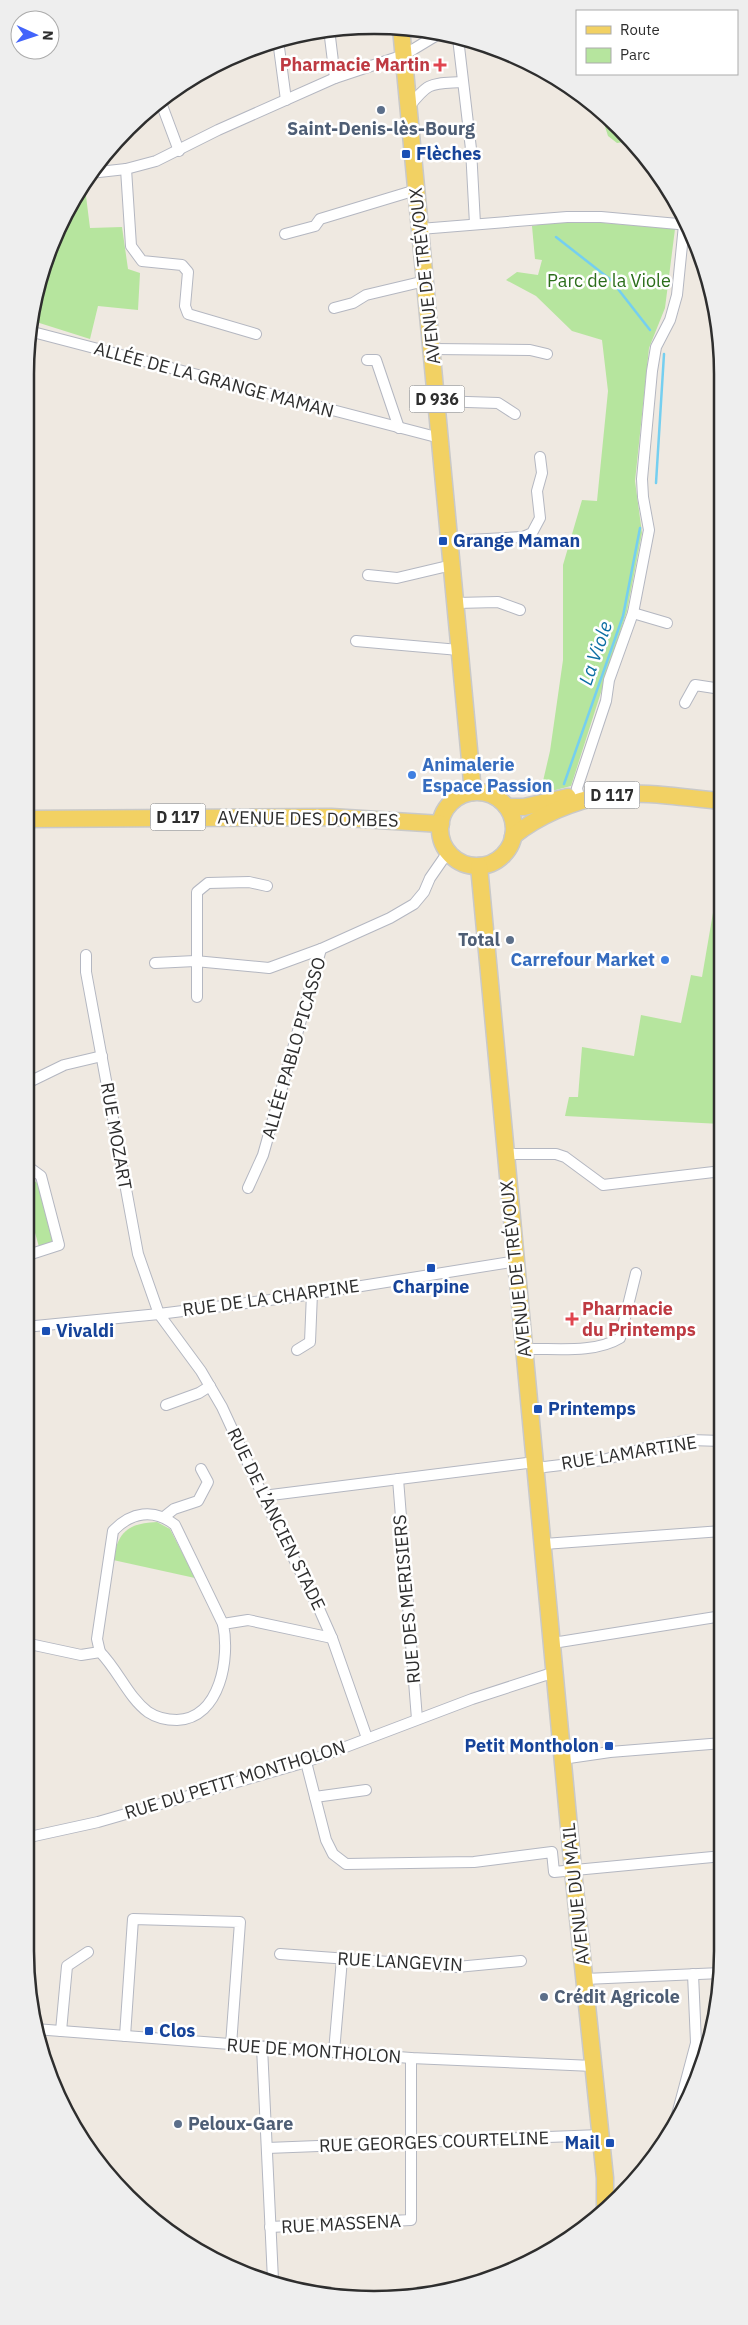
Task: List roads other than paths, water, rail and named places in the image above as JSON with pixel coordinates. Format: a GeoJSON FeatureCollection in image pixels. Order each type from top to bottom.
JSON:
{"type":"FeatureCollection","features":[{"type":"Feature","properties":{"kind":"main road","name":"AVENUE DE TRÉVOUX"},"geometry":{"type":"LineString","coordinates":[[402,35],[473,792]]}},
{"type":"Feature","properties":{"kind":"main road","name":"D 117"},"geometry":{"type":"LineString","coordinates":[[513,836],[534,820],[608,784],[630,783],[714,790]]}},
{"type":"Feature","properties":{"kind":"main road"},"geometry":{"type":"LineString","coordinates":[[473,792],[492,795],[507,808],[514,826],[513,836],[505,852],[498,859],[479,866],[462,863],[448,852],[443,844],[441,824],[448,806],[464,795],[473,792]]}},
{"type":"Feature","properties":{"kind":"main road","name":"D 117"},"geometry":{"type":"LineString","coordinates":[[507,808],[579,798],[631,794],[714,800]]}},
{"type":"Feature","properties":{"kind":"main road","name":"AVENUE DES DOMBES"},"geometry":{"type":"LineString","coordinates":[[34,820],[331,817],[441,824]]}},
{"type":"Feature","properties":{"kind":"main road","name":"AVENUE DE TRÉVOUX"},"geometry":{"type":"LineString","coordinates":[[479,866],[555,1672]]}},
{"type":"Feature","properties":{"kind":"main road","name":"AVENUE DU MAIL"},"geometry":{"type":"LineString","coordinates":[[555,1672],[573,1870],[601,2135],[605,2201]]}},
{"type":"Feature","properties":{"kind":"street"},"geometry":{"type":"LineString","coordinates":[[330,37],[335,78]]}},
{"type":"Feature","properties":{"kind":"street"},"geometry":{"type":"LineString","coordinates":[[101,172],[126,169],[156,161],[218,130],[335,78],[404,55],[431,39]]}},
{"type":"Feature","properties":{"kind":"street"},"geometry":{"type":"LineString","coordinates":[[459,44],[471,149],[475,224]]}},
{"type":"Feature","properties":{"kind":"street"},"geometry":{"type":"LineString","coordinates":[[279,47],[286,100]]}},
{"type":"Feature","properties":{"kind":"street"},"geometry":{"type":"LineString","coordinates":[[409,107],[421,91],[430,84],[462,82]]}},
{"type":"Feature","properties":{"kind":"street"},"geometry":{"type":"LineString","coordinates":[[163,107],[179,151]]}},
{"type":"Feature","properties":{"kind":"street"},"geometry":{"type":"LineString","coordinates":[[126,169],[131,246],[136,254],[142,261],[182,265],[185,268],[188,272],[185,306],[188,314],[256,334]]}},
{"type":"Feature","properties":{"kind":"street"},"geometry":{"type":"LineString","coordinates":[[285,234],[315,226],[320,219],[416,190]]}},
{"type":"Feature","properties":{"kind":"street"},"geometry":{"type":"LineString","coordinates":[[420,228],[601,217],[679,224]]}},
{"type":"Feature","properties":{"kind":"street"},"geometry":{"type":"LineString","coordinates":[[579,798],[577,788],[606,701],[609,680],[633,613],[649,530],[642,497],[642,479],[656,346],[670,320],[677,295],[685,236]]}},
{"type":"Feature","properties":{"kind":"street"},"geometry":{"type":"LineString","coordinates":[[334,308],[353,303],[366,295],[425,281]]}},
{"type":"Feature","properties":{"kind":"street","name":"ALLÉE DE LA GRANGE MAMAN"},"geometry":{"type":"LineString","coordinates":[[37,333],[440,438]]}},
{"type":"Feature","properties":{"kind":"street"},"geometry":{"type":"LineString","coordinates":[[432,349],[530,350],[547,354]]}},
{"type":"Feature","properties":{"kind":"street"},"geometry":{"type":"LineString","coordinates":[[367,360],[376,360],[399,428]]}},
{"type":"Feature","properties":{"kind":"street"},"geometry":{"type":"LineString","coordinates":[[437,400],[498,403],[515,414]]}},
{"type":"Feature","properties":{"kind":"street"},"geometry":{"type":"LineString","coordinates":[[450,541],[523,537],[532,533],[540,518],[537,490],[542,473],[540,456]]}},
{"type":"Feature","properties":{"kind":"street"},"geometry":{"type":"LineString","coordinates":[[368,575],[397,578],[452,565]]}},
{"type":"Feature","properties":{"kind":"street"},"geometry":{"type":"LineString","coordinates":[[456,602],[498,602],[520,610]]}},
{"type":"Feature","properties":{"kind":"street"},"geometry":{"type":"LineString","coordinates":[[633,613],[667,623]]}},
{"type":"Feature","properties":{"kind":"street"},"geometry":{"type":"LineString","coordinates":[[356,641],[459,650]]}},
{"type":"Feature","properties":{"kind":"street"},"geometry":{"type":"LineString","coordinates":[[685,703],[695,685],[714,687]]}},
{"type":"Feature","properties":{"kind":"street","name":"ALLÉE PABLO PICASSO"},"geometry":{"type":"LineString","coordinates":[[248,1188],[263,1155],[321,949],[390,918],[414,904],[424,892],[430,878],[448,852]]}},
{"type":"Feature","properties":{"kind":"street"},"geometry":{"type":"LineString","coordinates":[[197,997],[195,961],[197,892],[208,883],[249,882],[267,886]]}},
{"type":"Feature","properties":{"kind":"street"},"geometry":{"type":"LineString","coordinates":[[154,963],[195,961],[269,968],[321,949]]}},
{"type":"Feature","properties":{"kind":"street","name":"RUE MOZART"},"geometry":{"type":"LineString","coordinates":[[86,955],[86,972],[138,1254],[159,1314]]}},
{"type":"Feature","properties":{"kind":"street"},"geometry":{"type":"LineString","coordinates":[[34,1079],[64,1064],[102,1056]]}},
{"type":"Feature","properties":{"kind":"street"},"geometry":{"type":"LineString","coordinates":[[505,1154],[556,1154],[565,1157],[603,1185],[714,1172]]}},
{"type":"Feature","properties":{"kind":"street"},"geometry":{"type":"LineString","coordinates":[[34,1171],[41,1176],[59,1246],[34,1253]]}},
{"type":"Feature","properties":{"kind":"street","name":"RUE DE LA CHARPINE"},"geometry":{"type":"LineString","coordinates":[[34,1326],[159,1314],[312,1293],[517,1261]]}},
{"type":"Feature","properties":{"kind":"street"},"geometry":{"type":"LineString","coordinates":[[524,1349],[597,1347],[610,1344],[620,1338],[636,1273]]}},
{"type":"Feature","properties":{"kind":"street"},"geometry":{"type":"LineString","coordinates":[[297,1350],[310,1342],[312,1293]]}},
{"type":"Feature","properties":{"kind":"street","name":"RUE DE L’ANCIEN STADE"},"geometry":{"type":"LineString","coordinates":[[159,1314],[222,1406],[263,1496],[332,1638],[367,1738]]}},
{"type":"Feature","properties":{"kind":"street"},"geometry":{"type":"LineString","coordinates":[[166,1405],[199,1394],[210,1386]]}},
{"type":"Feature","properties":{"kind":"street","name":"RUE LAMARTINE"},"geometry":{"type":"LineString","coordinates":[[263,1496],[398,1479],[602,1460],[650,1447],[690,1440],[714,1441]]}},
{"type":"Feature","properties":{"kind":"street"},"geometry":{"type":"LineString","coordinates":[[164,1516],[174,1509],[198,1501],[208,1482],[201,1469]]}},
{"type":"Feature","properties":{"kind":"street","name":"RUE DES MERISIERS"},"geometry":{"type":"LineString","coordinates":[[398,1479],[417,1719]]}},
{"type":"Feature","properties":{"kind":"street"},"geometry":{"type":"LineString","coordinates":[[154,1513],[164,1516],[175,1525],[223,1624],[226,1638],[221,1673],[215,1694],[208,1706],[182,1720],[160,1718],[139,1704],[112,1664],[100,1652],[97,1639],[113,1532],[132,1517],[154,1513]]}},
{"type":"Feature","properties":{"kind":"street"},"geometry":{"type":"LineString","coordinates":[[544,1544],[714,1532]]}},
{"type":"Feature","properties":{"kind":"street"},"geometry":{"type":"LineString","coordinates":[[552,1643],[714,1617]]}},
{"type":"Feature","properties":{"kind":"street"},"geometry":{"type":"LineString","coordinates":[[223,1624],[248,1620],[332,1638]]}},
{"type":"Feature","properties":{"kind":"street"},"geometry":{"type":"LineString","coordinates":[[34,1645],[81,1655],[100,1652]]}},
{"type":"Feature","properties":{"kind":"street","name":"RUE DU PETIT MONTHOLON"},"geometry":{"type":"LineString","coordinates":[[34,1836],[98,1822],[306,1762],[417,1719],[555,1672]]}},
{"type":"Feature","properties":{"kind":"street"},"geometry":{"type":"LineString","coordinates":[[562,1759],[714,1744]]}},
{"type":"Feature","properties":{"kind":"street"},"geometry":{"type":"LineString","coordinates":[[306,1762],[326,1840],[333,1854],[346,1864],[474,1862],[552,1852],[554,1872],[714,1857]]}},
{"type":"Feature","properties":{"kind":"street"},"geometry":{"type":"LineString","coordinates":[[315,1797],[366,1790]]}},
{"type":"Feature","properties":{"kind":"street"},"geometry":{"type":"LineString","coordinates":[[125,2036],[133,1919],[240,1922],[231,2045]]}},
{"type":"Feature","properties":{"kind":"street"},"geometry":{"type":"LineString","coordinates":[[61,2031],[67,1966],[88,1952]]}},
{"type":"Feature","properties":{"kind":"street","name":"RUE LANGEVIN"},"geometry":{"type":"LineString","coordinates":[[280,1954],[458,1968],[521,1961]]}},
{"type":"Feature","properties":{"kind":"street"},"geometry":{"type":"LineString","coordinates":[[334,2052],[342,1959]]}},
{"type":"Feature","properties":{"kind":"street"},"geometry":{"type":"LineString","coordinates":[[585,1979],[714,1973]]}},
{"type":"Feature","properties":{"kind":"street"},"geometry":{"type":"LineString","coordinates":[[683,2092],[696,2043],[693,1974]]}},
{"type":"Feature","properties":{"kind":"street","name":"RUE DE MONTHOLON"},"geometry":{"type":"LineString","coordinates":[[43,2030],[411,2058],[593,2066]]}},
{"type":"Feature","properties":{"kind":"street"},"geometry":{"type":"LineString","coordinates":[[262,2047],[273,2276]]}},
{"type":"Feature","properties":{"kind":"street"},"geometry":{"type":"LineString","coordinates":[[410,2143],[411,2058]]}},
{"type":"Feature","properties":{"kind":"street","name":"RUE GEORGES COURTELINE"},"geometry":{"type":"LineString","coordinates":[[267,2148],[601,2135]]}},
{"type":"Feature","properties":{"kind":"street","name":"RUE MASSENA"},"geometry":{"type":"LineString","coordinates":[[270,2227],[411,2220],[410,2143]]}},
{"type":"Feature","properties":{"kind":"waterway","name":"La Viole"},"geometry":{"type":"LineString","coordinates":[[556,237],[611,280],[650,330]]}},
{"type":"Feature","properties":{"kind":"waterway","name":"La Viole"},"geometry":{"type":"LineString","coordinates":[[656,483],[664,354]]}},
{"type":"Feature","properties":{"kind":"waterway","name":"La Viole"},"geometry":{"type":"LineString","coordinates":[[564,784],[623,616],[640,528]]}},
{"type":"Feature","properties":{"kind":"place","name":"Pharmacie Martin"},"geometry":{"type":"Point","coordinates":[440,65]}},
{"type":"Feature","properties":{"kind":"place","name":"Saint-Denis-lès-Bourg"},"geometry":{"type":"Point","coordinates":[381,110]}},
{"type":"Feature","properties":{"kind":"place","name":"Flèches"},"geometry":{"type":"Point","coordinates":[406,154]}},
{"type":"Feature","properties":{"kind":"place","name":"Grange Maman"},"geometry":{"type":"Point","coordinates":[443,541]}},
{"type":"Feature","properties":{"kind":"place","name":"Animalerie Espace Passion"},"geometry":{"type":"Point","coordinates":[412,775]}},
{"type":"Feature","properties":{"kind":"place","name":"Total"},"geometry":{"type":"Point","coordinates":[510,940]}},
{"type":"Feature","properties":{"kind":"place","name":"Carrefour Market"},"geometry":{"type":"Point","coordinates":[665,960]}},
{"type":"Feature","properties":{"kind":"place","name":"Charpine"},"geometry":{"type":"Point","coordinates":[431,1268]}},
{"type":"Feature","properties":{"kind":"place","name":"Pharmacie du Printemps"},"geometry":{"type":"Point","coordinates":[572,1319]}},
{"type":"Feature","properties":{"kind":"place","name":"Vivaldi"},"geometry":{"type":"Point","coordinates":[46,1331]}},
{"type":"Feature","properties":{"kind":"place","name":"Printemps"},"geometry":{"type":"Point","coordinates":[538,1409]}},
{"type":"Feature","properties":{"kind":"place","name":"Petit Montholon"},"geometry":{"type":"Point","coordinates":[609,1746]}},
{"type":"Feature","properties":{"kind":"place","name":"Crédit Agricole"},"geometry":{"type":"Point","coordinates":[544,1997]}},
{"type":"Feature","properties":{"kind":"place","name":"Clos"},"geometry":{"type":"Point","coordinates":[149,2031]}},
{"type":"Feature","properties":{"kind":"place","name":"Peloux-Gare"},"geometry":{"type":"Point","coordinates":[178,2124]}},
{"type":"Feature","properties":{"kind":"place","name":"Mail"},"geometry":{"type":"Point","coordinates":[610,2143]}},
{"type":"Feature","properties":{"kind":"park label","name":"Parc de la Viole"},"geometry":{"type":"Point","coordinates":[609,281]}}]}
